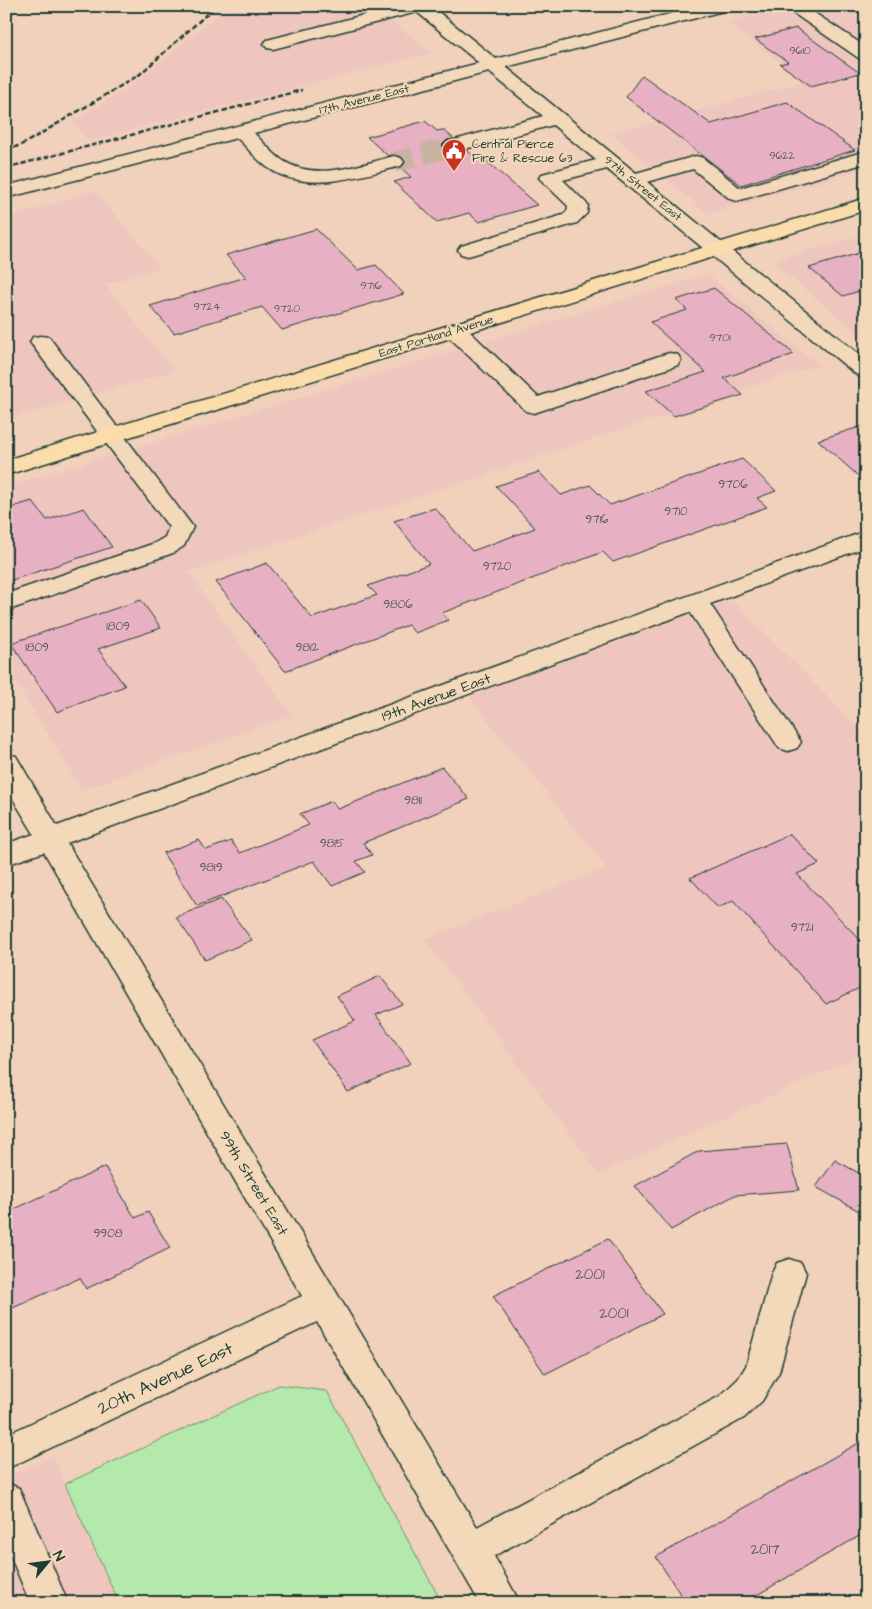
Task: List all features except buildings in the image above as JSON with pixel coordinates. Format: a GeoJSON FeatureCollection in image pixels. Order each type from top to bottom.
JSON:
{"type":"FeatureCollection","features":[{"type":"Feature","properties":{"kind":"main road","name":"East Portland Avenue"},"geometry":{"type":"LineString","coordinates":[[6,468],[866,204]]}},
{"type":"Feature","properties":{"kind":"street"},"geometry":{"type":"LineString","coordinates":[[273,44],[420,6]]}},
{"type":"Feature","properties":{"kind":"street","name":"97th Street East"},"geometry":{"type":"LineString","coordinates":[[420,6],[866,371]]}},
{"type":"Feature","properties":{"kind":"street","name":"17th Avenue East"},"geometry":{"type":"LineString","coordinates":[[6,192],[721,6]]}},
{"type":"Feature","properties":{"kind":"street"},"geometry":{"type":"LineString","coordinates":[[792,6],[866,55]]}},
{"type":"Feature","properties":{"kind":"street"},"geometry":{"type":"LineString","coordinates":[[454,146],[556,118]]}},
{"type":"Feature","properties":{"kind":"street"},"geometry":{"type":"LineString","coordinates":[[240,131],[274,163],[290,172],[336,176],[394,162]]}},
{"type":"Feature","properties":{"kind":"street"},"geometry":{"type":"LineString","coordinates":[[632,180],[696,162],[737,195],[866,157]]}},
{"type":"Feature","properties":{"kind":"street"},"geometry":{"type":"LineString","coordinates":[[468,250],[570,219],[577,213],[578,205],[549,178],[610,162]]}},
{"type":"Feature","properties":{"kind":"street"},"geometry":{"type":"LineString","coordinates":[[455,330],[534,406],[670,360]]}},
{"type":"Feature","properties":{"kind":"street"},"geometry":{"type":"LineString","coordinates":[[6,603],[164,548],[175,541],[181,527],[41,342]]}},
{"type":"Feature","properties":{"kind":"street","name":"19th Avenue East"},"geometry":{"type":"LineString","coordinates":[[6,855],[866,538]]}},
{"type":"Feature","properties":{"kind":"street"},"geometry":{"type":"LineString","coordinates":[[695,601],[788,742]]}},
{"type":"Feature","properties":{"kind":"street","name":"99th Street East"},"geometry":{"type":"LineString","coordinates":[[6,764],[501,1603]]}},
{"type":"Feature","properties":{"kind":"street"},"geometry":{"type":"LineString","coordinates":[[470,1550],[732,1406],[750,1390],[762,1372],[789,1273]]}},
{"type":"Feature","properties":{"kind":"street","name":"20th Avenue East"},"geometry":{"type":"LineString","coordinates":[[6,1453],[324,1302]]}},
{"type":"Feature","properties":{"kind":"street"},"geometry":{"type":"LineString","coordinates":[[6,1500],[40,1600]]}},
{"type":"Feature","properties":{"kind":"shaded area"},"geometry":{"type":"Polygon","coordinates":[[[229,6],[374,6],[430,53],[89,141],[72,122],[129,87],[229,6]]]}},
{"type":"Feature","properties":{"kind":"shaded area"},"geometry":{"type":"Polygon","coordinates":[[[790,6],[866,6],[866,168],[708,214],[611,134],[806,81],[726,22],[790,6]]]}},
{"type":"Feature","properties":{"kind":"shaded area"},"geometry":{"type":"Polygon","coordinates":[[[95,191],[160,268],[105,284],[174,371],[6,420],[6,218],[95,191]]]}},
{"type":"Feature","properties":{"kind":"shaded area"},"geometry":{"type":"Polygon","coordinates":[[[866,234],[866,340],[772,262],[866,234]]]}},
{"type":"Feature","properties":{"kind":"shaded area"},"geometry":{"type":"Polygon","coordinates":[[[707,274],[818,365],[188,572],[292,715],[82,790],[6,666],[6,487],[707,274]]]}},
{"type":"Feature","properties":{"kind":"shaded area"},"geometry":{"type":"Polygon","coordinates":[[[732,600],[866,736],[866,1053],[599,1174],[425,939],[607,868],[467,694],[732,600]]]}},
{"type":"Feature","properties":{"kind":"shaded area"},"geometry":{"type":"Polygon","coordinates":[[[53,1456],[119,1603],[6,1603],[6,1478],[53,1456]]]}},
{"type":"Feature","properties":{"kind":"green space"},"geometry":{"type":"Polygon","coordinates":[[[279,1385],[327,1391],[442,1603],[119,1603],[65,1484],[279,1385]]]}},
{"type":"Feature","properties":{"kind":"tunnel"},"geometry":{"type":"LineString","coordinates":[[394,162],[454,146]]}},
{"type":"Feature","properties":{"kind":"railway"},"geometry":{"type":"LineString","coordinates":[[6,151],[25,143],[139,75],[216,6]]}},
{"type":"Feature","properties":{"kind":"railway"},"geometry":{"type":"LineString","coordinates":[[6,168],[302,90]]}},
{"type":"Feature","properties":{"kind":"place","name":"Central Pierce Fire & Rescue 63"},"geometry":{"type":"Point","coordinates":[454,172]}}]}
